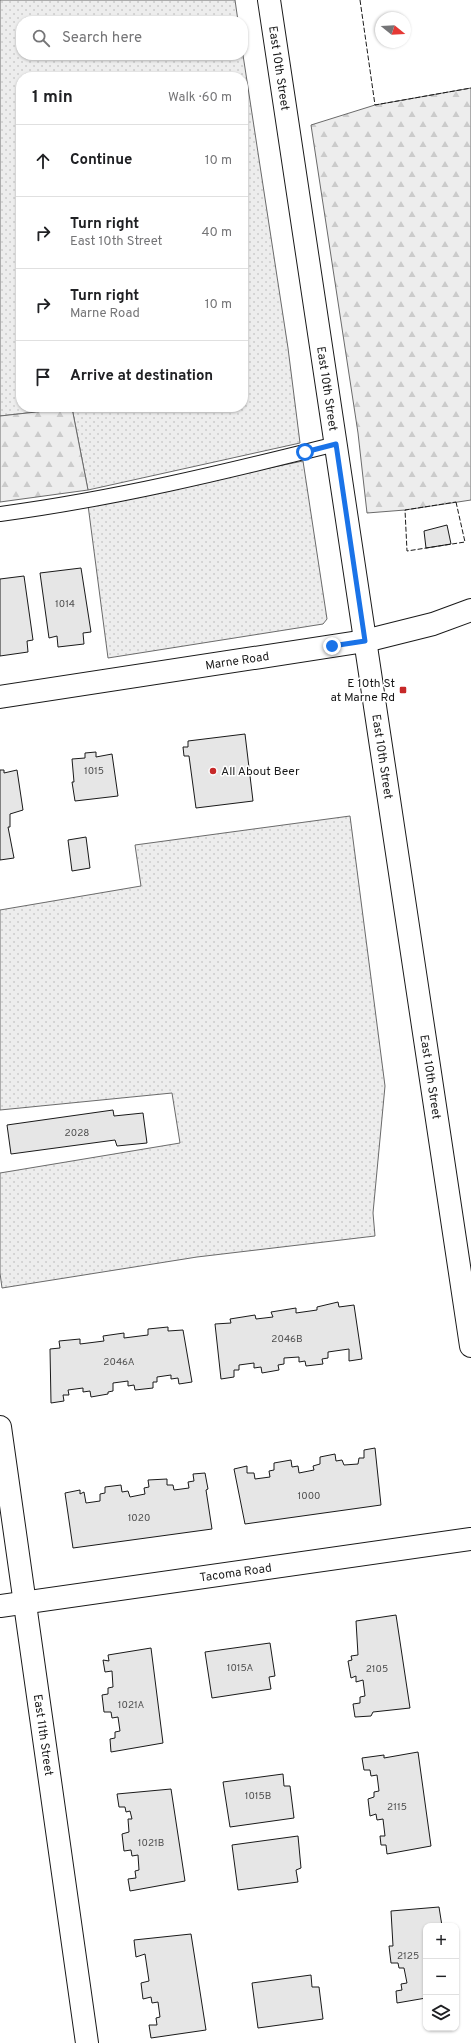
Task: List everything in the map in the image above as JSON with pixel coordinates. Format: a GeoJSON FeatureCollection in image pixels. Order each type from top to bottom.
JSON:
{"type":"FeatureCollection","features":[{"type":"Feature","properties":{"kind":"street","name":"East 10th Street"},"geometry":{"type":"LineString","coordinates":[[269,0],[471,1346]]}},
{"type":"Feature","properties":{"kind":"street","name":"Marne Road"},"geometry":{"type":"LineString","coordinates":[[0,697],[365,641],[433,624],[471,610]]}},
{"type":"Feature","properties":{"kind":"street","name":"East 11th Street"},"geometry":{"type":"LineString","coordinates":[[0,1427],[87,2043]]}},
{"type":"Feature","properties":{"kind":"street","name":"Tacoma Road"},"geometry":{"type":"LineString","coordinates":[[0,1606],[471,1539]]}},
{"type":"Feature","properties":{"kind":"lane"},"geometry":{"type":"LineString","coordinates":[[0,514],[60,506],[211,474],[336,444]]}},
{"type":"Feature","properties":{"kind":"green space"},"geometry":{"type":"Polygon","coordinates":[[[0,0],[235,0],[237,16],[16,16],[16,60],[244,60],[246,72],[16,72],[16,412],[36,412],[0,416],[0,0]]]}},
{"type":"Feature","properties":{"kind":"green space"},"geometry":{"type":"Polygon","coordinates":[[[248,88],[288,348],[300,443],[88,490],[73,412],[248,412],[248,88]]]}},
{"type":"Feature","properties":{"kind":"green space"},"geometry":{"type":"Polygon","coordinates":[[[471,88],[471,500],[405,510],[367,513],[358,433],[311,125],[375,105],[471,88]]]}},
{"type":"Feature","properties":{"kind":"green space"},"geometry":{"type":"Polygon","coordinates":[[[36,412],[73,412],[88,490],[0,502],[0,416],[36,412]]]}},
{"type":"Feature","properties":{"kind":"green space"},"geometry":{"type":"Polygon","coordinates":[[[303,461],[327,619],[323,624],[108,658],[88,505],[303,461]]]}},
{"type":"Feature","properties":{"kind":"green space"},"geometry":{"type":"Polygon","coordinates":[[[350,816],[385,1086],[373,1213],[375,1236],[197,1257],[2,1288],[0,1273],[0,1173],[180,1143],[172,1093],[0,1110],[0,910],[141,886],[135,845],[350,816]]]}},
{"type":"Feature","properties":{"kind":"building"},"geometry":{"type":"Polygon","coordinates":[[[447,525],[451,544],[426,548],[424,531],[447,525]]]}},
{"type":"Feature","properties":{"kind":"building"},"geometry":{"type":"Polygon","coordinates":[[[81,568],[91,632],[83,633],[84,644],[58,647],[57,636],[49,638],[40,573],[81,568]]]}},
{"type":"Feature","properties":{"kind":"building"},"geometry":{"type":"Polygon","coordinates":[[[24,576],[33,640],[27,641],[28,652],[0,656],[0,579],[24,576]]]}},
{"type":"Feature","properties":{"kind":"building"},"geometry":{"type":"Polygon","coordinates":[[[245,734],[253,801],[196,808],[189,756],[184,756],[183,747],[188,747],[188,741],[245,734]]]}},
{"type":"Feature","properties":{"kind":"building"},"geometry":{"type":"Polygon","coordinates":[[[96,752],[96,757],[112,754],[118,796],[75,801],[72,782],[74,782],[72,759],[85,758],[85,753],[96,752]]]}},
{"type":"Feature","properties":{"kind":"building"},"geometry":{"type":"Polygon","coordinates":[[[0,770],[4,770],[4,773],[17,770],[23,810],[10,814],[10,827],[8,827],[14,858],[0,860],[0,770]]]}},
{"type":"Feature","properties":{"kind":"building"},"geometry":{"type":"Polygon","coordinates":[[[86,837],[90,868],[72,871],[68,840],[86,837]]]}},
{"type":"Feature","properties":{"kind":"building"},"geometry":{"type":"Polygon","coordinates":[[[113,1110],[114,1116],[143,1113],[147,1143],[117,1146],[115,1140],[11,1154],[7,1125],[113,1110]]]}},
{"type":"Feature","properties":{"kind":"building"},"geometry":{"type":"Polygon","coordinates":[[[338,1302],[339,1307],[354,1305],[362,1359],[349,1361],[349,1349],[328,1352],[328,1358],[322,1359],[323,1364],[306,1366],[305,1361],[299,1362],[299,1357],[284,1358],[284,1364],[278,1365],[279,1370],[262,1373],[261,1367],[254,1368],[254,1363],[239,1365],[239,1370],[234,1370],[234,1377],[221,1379],[215,1324],[231,1323],[230,1319],[255,1315],[256,1319],[273,1317],[271,1312],[296,1308],[296,1313],[317,1310],[317,1307],[338,1302]]]}},
{"type":"Feature","properties":{"kind":"building"},"geometry":{"type":"Polygon","coordinates":[[[168,1327],[168,1331],[183,1330],[192,1382],[179,1384],[178,1378],[171,1379],[171,1375],[157,1377],[157,1382],[153,1382],[153,1388],[135,1390],[134,1385],[128,1386],[128,1381],[113,1383],[113,1391],[108,1392],[108,1394],[91,1397],[90,1391],[83,1392],[83,1388],[68,1390],[69,1395],[63,1395],[64,1401],[51,1403],[50,1349],[60,1348],[59,1341],[80,1339],[80,1344],[104,1341],[103,1336],[124,1333],[124,1338],[148,1335],[148,1329],[168,1327]]]}},
{"type":"Feature","properties":{"kind":"building"},"geometry":{"type":"Polygon","coordinates":[[[375,1448],[381,1505],[245,1524],[234,1469],[247,1466],[247,1473],[254,1473],[255,1479],[270,1477],[269,1471],[274,1470],[274,1463],[291,1460],[292,1467],[298,1466],[299,1473],[314,1470],[313,1466],[320,1464],[320,1457],[335,1454],[336,1461],[342,1460],[344,1465],[358,1464],[359,1458],[364,1458],[364,1450],[375,1448]]]}},
{"type":"Feature","properties":{"kind":"building"},"geometry":{"type":"Polygon","coordinates":[[[205,1473],[212,1529],[73,1548],[65,1493],[80,1490],[80,1494],[84,1492],[86,1503],[100,1501],[100,1494],[105,1493],[105,1487],[121,1485],[122,1492],[128,1491],[130,1497],[145,1494],[144,1488],[149,1487],[148,1480],[167,1479],[167,1485],[173,1485],[174,1490],[189,1488],[188,1482],[194,1481],[193,1474],[205,1473]]]}},
{"type":"Feature","properties":{"kind":"building"},"geometry":{"type":"Polygon","coordinates":[[[396,1615],[410,1708],[373,1712],[371,1716],[355,1717],[353,1704],[360,1703],[360,1697],[365,1696],[363,1680],[356,1682],[356,1676],[351,1678],[348,1661],[352,1660],[351,1656],[358,1655],[356,1621],[396,1615]]]}},
{"type":"Feature","properties":{"kind":"building"},"geometry":{"type":"Polygon","coordinates":[[[270,1643],[275,1676],[269,1677],[271,1689],[212,1698],[205,1652],[270,1643]]]}},
{"type":"Feature","properties":{"kind":"building"},"geometry":{"type":"Polygon","coordinates":[[[151,1648],[163,1743],[111,1752],[110,1739],[115,1738],[115,1732],[120,1731],[118,1717],[112,1718],[111,1712],[104,1712],[102,1695],[108,1694],[108,1688],[113,1687],[112,1671],[105,1672],[103,1660],[109,1661],[108,1655],[151,1648]]]}},
{"type":"Feature","properties":{"kind":"building"},"geometry":{"type":"Polygon","coordinates":[[[418,1752],[431,1846],[387,1854],[386,1845],[381,1845],[380,1836],[385,1836],[383,1819],[377,1820],[376,1814],[370,1816],[368,1799],[374,1797],[374,1792],[379,1791],[377,1775],[371,1776],[370,1770],[364,1770],[362,1758],[384,1755],[384,1758],[418,1752]]]}},
{"type":"Feature","properties":{"kind":"building"},"geometry":{"type":"Polygon","coordinates":[[[283,1774],[284,1786],[290,1786],[294,1818],[230,1827],[223,1782],[283,1774]]]}},
{"type":"Feature","properties":{"kind":"building"},"geometry":{"type":"Polygon","coordinates":[[[171,1789],[185,1881],[130,1891],[128,1879],[136,1878],[135,1871],[139,1870],[138,1855],[132,1856],[131,1850],[124,1851],[122,1834],[129,1832],[128,1819],[132,1819],[130,1811],[126,1812],[125,1807],[119,1807],[117,1794],[171,1789]]]}},
{"type":"Feature","properties":{"kind":"building"},"geometry":{"type":"Polygon","coordinates":[[[298,1836],[301,1868],[296,1870],[298,1882],[238,1890],[232,1845],[298,1836]]]}},
{"type":"Feature","properties":{"kind":"building"},"geometry":{"type":"Polygon","coordinates":[[[439,1907],[442,1923],[423,1923],[423,1999],[397,2003],[396,1991],[402,1990],[401,1984],[407,1983],[404,1968],[399,1968],[398,1963],[391,1963],[389,1946],[393,1946],[391,1911],[439,1907]]]}},
{"type":"Feature","properties":{"kind":"building"},"geometry":{"type":"Polygon","coordinates":[[[191,1934],[206,2030],[151,2038],[149,2025],[157,2025],[156,2018],[160,2017],[158,2002],[152,2003],[151,1997],[143,1999],[141,1983],[149,1981],[145,1954],[136,1957],[134,1940],[191,1934]]]}},
{"type":"Feature","properties":{"kind":"building"},"geometry":{"type":"Polygon","coordinates":[[[311,1975],[312,1987],[319,1987],[323,2019],[258,2028],[252,1983],[311,1975]]]}},
{"type":"Feature","properties":{"kind":"fence"},"geometry":{"type":"LineString","coordinates":[[360,0],[375,105],[471,88]]}},
{"type":"Feature","properties":{"kind":"fence"},"geometry":{"type":"LineString","coordinates":[[456,502],[465,542],[407,551],[405,510],[456,502]]}},
{"type":"Feature","properties":{"kind":"place","name":"E 10th St at Marne Rd"},"geometry":{"type":"Point","coordinates":[403,690]}},
{"type":"Feature","properties":{"kind":"place","name":"All About Beer"},"geometry":{"type":"Point","coordinates":[213,771]}},
{"type":"Feature","properties":{"kind":"route"},"geometry":{"type":"LineString","coordinates":[[305,452],[336,444],[365,641],[332,646]]}}]}
